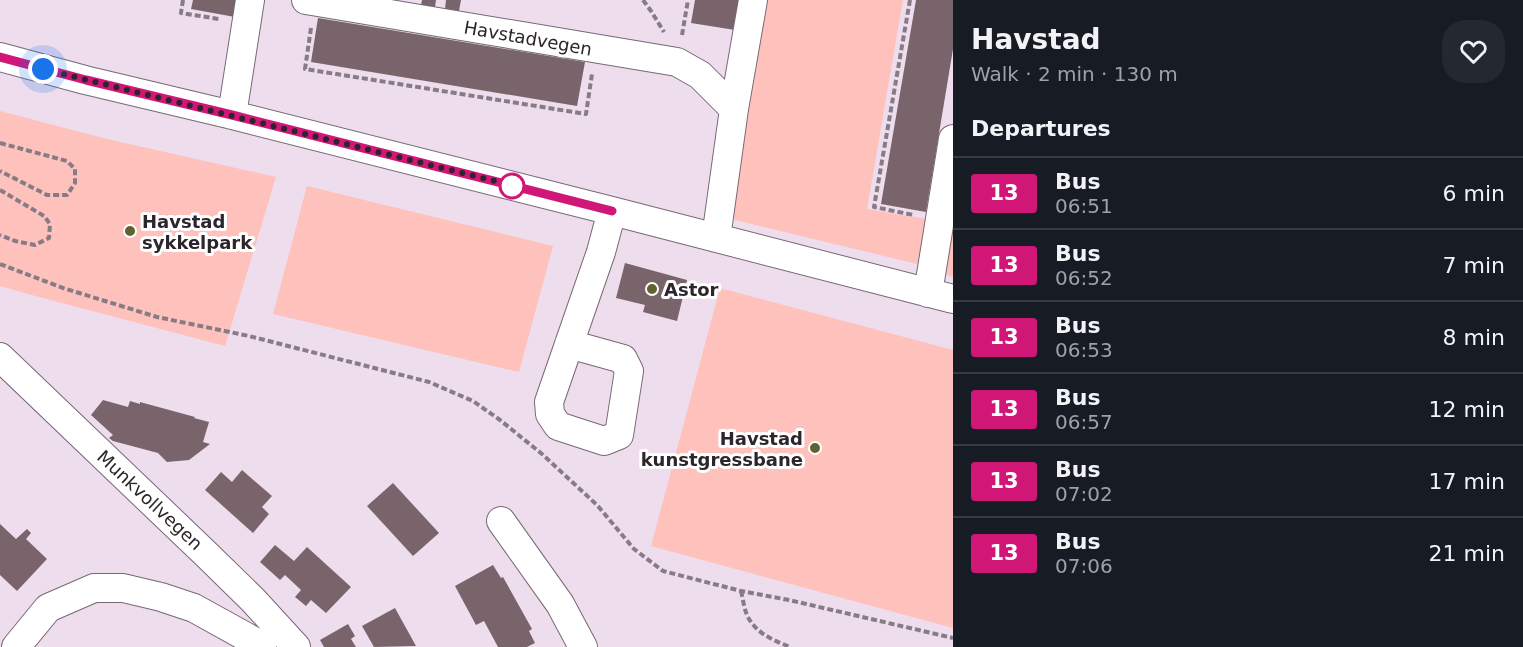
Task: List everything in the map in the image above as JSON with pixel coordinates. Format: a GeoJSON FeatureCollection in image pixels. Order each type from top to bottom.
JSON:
{"type":"FeatureCollection","features":[{"type":"Feature","properties":{"kind":"street"},"geometry":{"type":"LineString","coordinates":[[716,238],[753,0]]}},
{"type":"Feature","properties":{"kind":"street","name":"Havstadvegen"},"geometry":{"type":"LineString","coordinates":[[311,1],[677,62],[700,75],[735,109]]}},
{"type":"Feature","properties":{"kind":"street"},"geometry":{"type":"LineString","coordinates":[[232,115],[249,12]]}},
{"type":"Feature","properties":{"kind":"street"},"geometry":{"type":"LineString","coordinates":[[0,57],[940,296],[939,220],[953,140]]}},
{"type":"Feature","properties":{"kind":"street"},"geometry":{"type":"LineString","coordinates":[[569,344],[601,252],[612,211]]}},
{"type":"Feature","properties":{"kind":"street","name":"Munkvollvegen"},"geometry":{"type":"LineString","coordinates":[[0,357],[215,562],[296,647]]}},
{"type":"Feature","properties":{"kind":"street"},"geometry":{"type":"LineString","coordinates":[[501,521],[560,604],[583,647]]}},
{"type":"Feature","properties":{"kind":"street"},"geometry":{"type":"LineString","coordinates":[[16,647],[48,608],[94,588],[123,588],[183,604],[262,647]]}},
{"type":"Feature","properties":{"kind":"path"},"geometry":{"type":"LineString","coordinates":[[183,0],[181,13],[249,12]]}},
{"type":"Feature","properties":{"kind":"path"},"geometry":{"type":"LineString","coordinates":[[677,62],[688,0]]}},
{"type":"Feature","properties":{"kind":"path"},"geometry":{"type":"LineString","coordinates":[[910,0],[874,207],[939,220]]}},
{"type":"Feature","properties":{"kind":"path"},"geometry":{"type":"LineString","coordinates":[[311,1],[304,69],[586,114],[596,50]]}},
{"type":"Feature","properties":{"kind":"path"},"geometry":{"type":"LineString","coordinates":[[0,143],[68,161],[75,169],[75,183],[67,195],[47,195],[0,171]]}},
{"type":"Feature","properties":{"kind":"path"},"geometry":{"type":"LineString","coordinates":[[0,190],[44,216],[50,224],[49,238],[35,245],[0,235]]}},
{"type":"Feature","properties":{"kind":"path"},"geometry":{"type":"LineString","coordinates":[[0,264],[63,288],[157,317],[249,336],[429,382],[473,401],[500,420],[542,454],[597,505],[634,549],[663,571],[741,591],[953,638]]}},
{"type":"Feature","properties":{"kind":"path"},"geometry":{"type":"LineString","coordinates":[[741,591],[747,616],[758,631],[790,647]]}},
{"type":"Feature","properties":{"kind":"shaded area"},"geometry":{"type":"Polygon","coordinates":[[[765,0],[903,0],[867,209],[927,219],[917,264],[735,220],[731,212],[765,0]]]}},
{"type":"Feature","properties":{"kind":"shaded area","name":"Havstad sykkelpark"},"geometry":{"type":"Polygon","coordinates":[[[0,111],[107,139],[276,177],[225,346],[0,286],[0,111]]]}},
{"type":"Feature","properties":{"kind":"shaded area"},"geometry":{"type":"Polygon","coordinates":[[[307,186],[553,246],[519,372],[273,314],[307,186]]]}},
{"type":"Feature","properties":{"kind":"shaded area"},"geometry":{"type":"Polygon","coordinates":[[[953,204],[953,277],[942,273],[953,204]]]}},
{"type":"Feature","properties":{"kind":"shaded area","name":"Havstad kunstgressbane"},"geometry":{"type":"Polygon","coordinates":[[[720,288],[953,350],[953,628],[651,546],[720,288]]]}},
{"type":"Feature","properties":{"kind":"building"},"geometry":{"type":"Polygon","coordinates":[[[193,0],[238,0],[235,17],[191,9],[193,0]]]}},
{"type":"Feature","properties":{"kind":"building"},"geometry":{"type":"Polygon","coordinates":[[[422,0],[436,0],[435,7],[421,5],[422,0]]]}},
{"type":"Feature","properties":{"kind":"building"},"geometry":{"type":"Polygon","coordinates":[[[446,0],[461,0],[459,11],[445,9],[446,0]]]}},
{"type":"Feature","properties":{"kind":"building"},"geometry":{"type":"Polygon","coordinates":[[[695,0],[741,0],[735,30],[691,23],[695,0]]]}},
{"type":"Feature","properties":{"kind":"building"},"geometry":{"type":"Polygon","coordinates":[[[916,0],[953,0],[953,49],[926,212],[881,204],[916,0]]]}},
{"type":"Feature","properties":{"kind":"building"},"geometry":{"type":"Polygon","coordinates":[[[318,18],[585,62],[577,106],[311,62],[318,18]]]}},
{"type":"Feature","properties":{"kind":"building","name":"Astor"},"geometry":{"type":"Polygon","coordinates":[[[625,263],[687,280],[677,321],[643,312],[645,305],[616,298],[625,263]]]}},
{"type":"Feature","properties":{"kind":"building"},"geometry":{"type":"Polygon","coordinates":[[[103,400],[128,407],[130,401],[140,404],[140,402],[209,422],[203,442],[210,444],[189,460],[167,462],[158,453],[113,441],[109,438],[113,435],[91,415],[103,400]]]}},
{"type":"Feature","properties":{"kind":"building"},"geometry":{"type":"Polygon","coordinates":[[[242,470],[272,496],[262,507],[269,514],[253,533],[205,490],[221,472],[232,482],[242,470]]]}},
{"type":"Feature","properties":{"kind":"building"},"geometry":{"type":"Polygon","coordinates":[[[393,483],[439,533],[413,556],[367,506],[393,483]]]}},
{"type":"Feature","properties":{"kind":"building"},"geometry":{"type":"Polygon","coordinates":[[[0,524],[16,539],[27,529],[31,533],[26,539],[47,559],[17,591],[0,575],[0,524]]]}},
{"type":"Feature","properties":{"kind":"building"},"geometry":{"type":"Polygon","coordinates":[[[275,545],[294,561],[307,547],[351,587],[326,613],[311,600],[306,606],[295,597],[301,590],[285,575],[280,580],[260,562],[275,545]]]}},
{"type":"Feature","properties":{"kind":"building"},"geometry":{"type":"Polygon","coordinates":[[[493,565],[501,578],[503,577],[532,629],[529,631],[535,643],[527,647],[498,647],[484,621],[476,625],[455,586],[493,565]]]}},
{"type":"Feature","properties":{"kind":"building"},"geometry":{"type":"Polygon","coordinates":[[[395,608],[416,646],[374,647],[362,626],[395,608]]]}},
{"type":"Feature","properties":{"kind":"building"},"geometry":{"type":"Polygon","coordinates":[[[348,624],[355,636],[351,639],[356,647],[324,647],[320,640],[348,624]]]}},
{"type":"Feature","properties":{"kind":"bus line","name":"13"},"geometry":{"type":"LineString","coordinates":[[0,57],[612,211]]}},
{"type":"Feature","properties":{"kind":"place","name":"Havstad sykkelpark"},"geometry":{"type":"Point","coordinates":[130,231]}},
{"type":"Feature","properties":{"kind":"place","name":"Astor"},"geometry":{"type":"Point","coordinates":[652,289]}},
{"type":"Feature","properties":{"kind":"place","name":"Havstad kunstgressbane"},"geometry":{"type":"Point","coordinates":[815,448]}},
{"type":"Feature","properties":{"kind":"route"},"geometry":{"type":"LineString","coordinates":[[43,69],[523,188],[512,186]]}}]}
